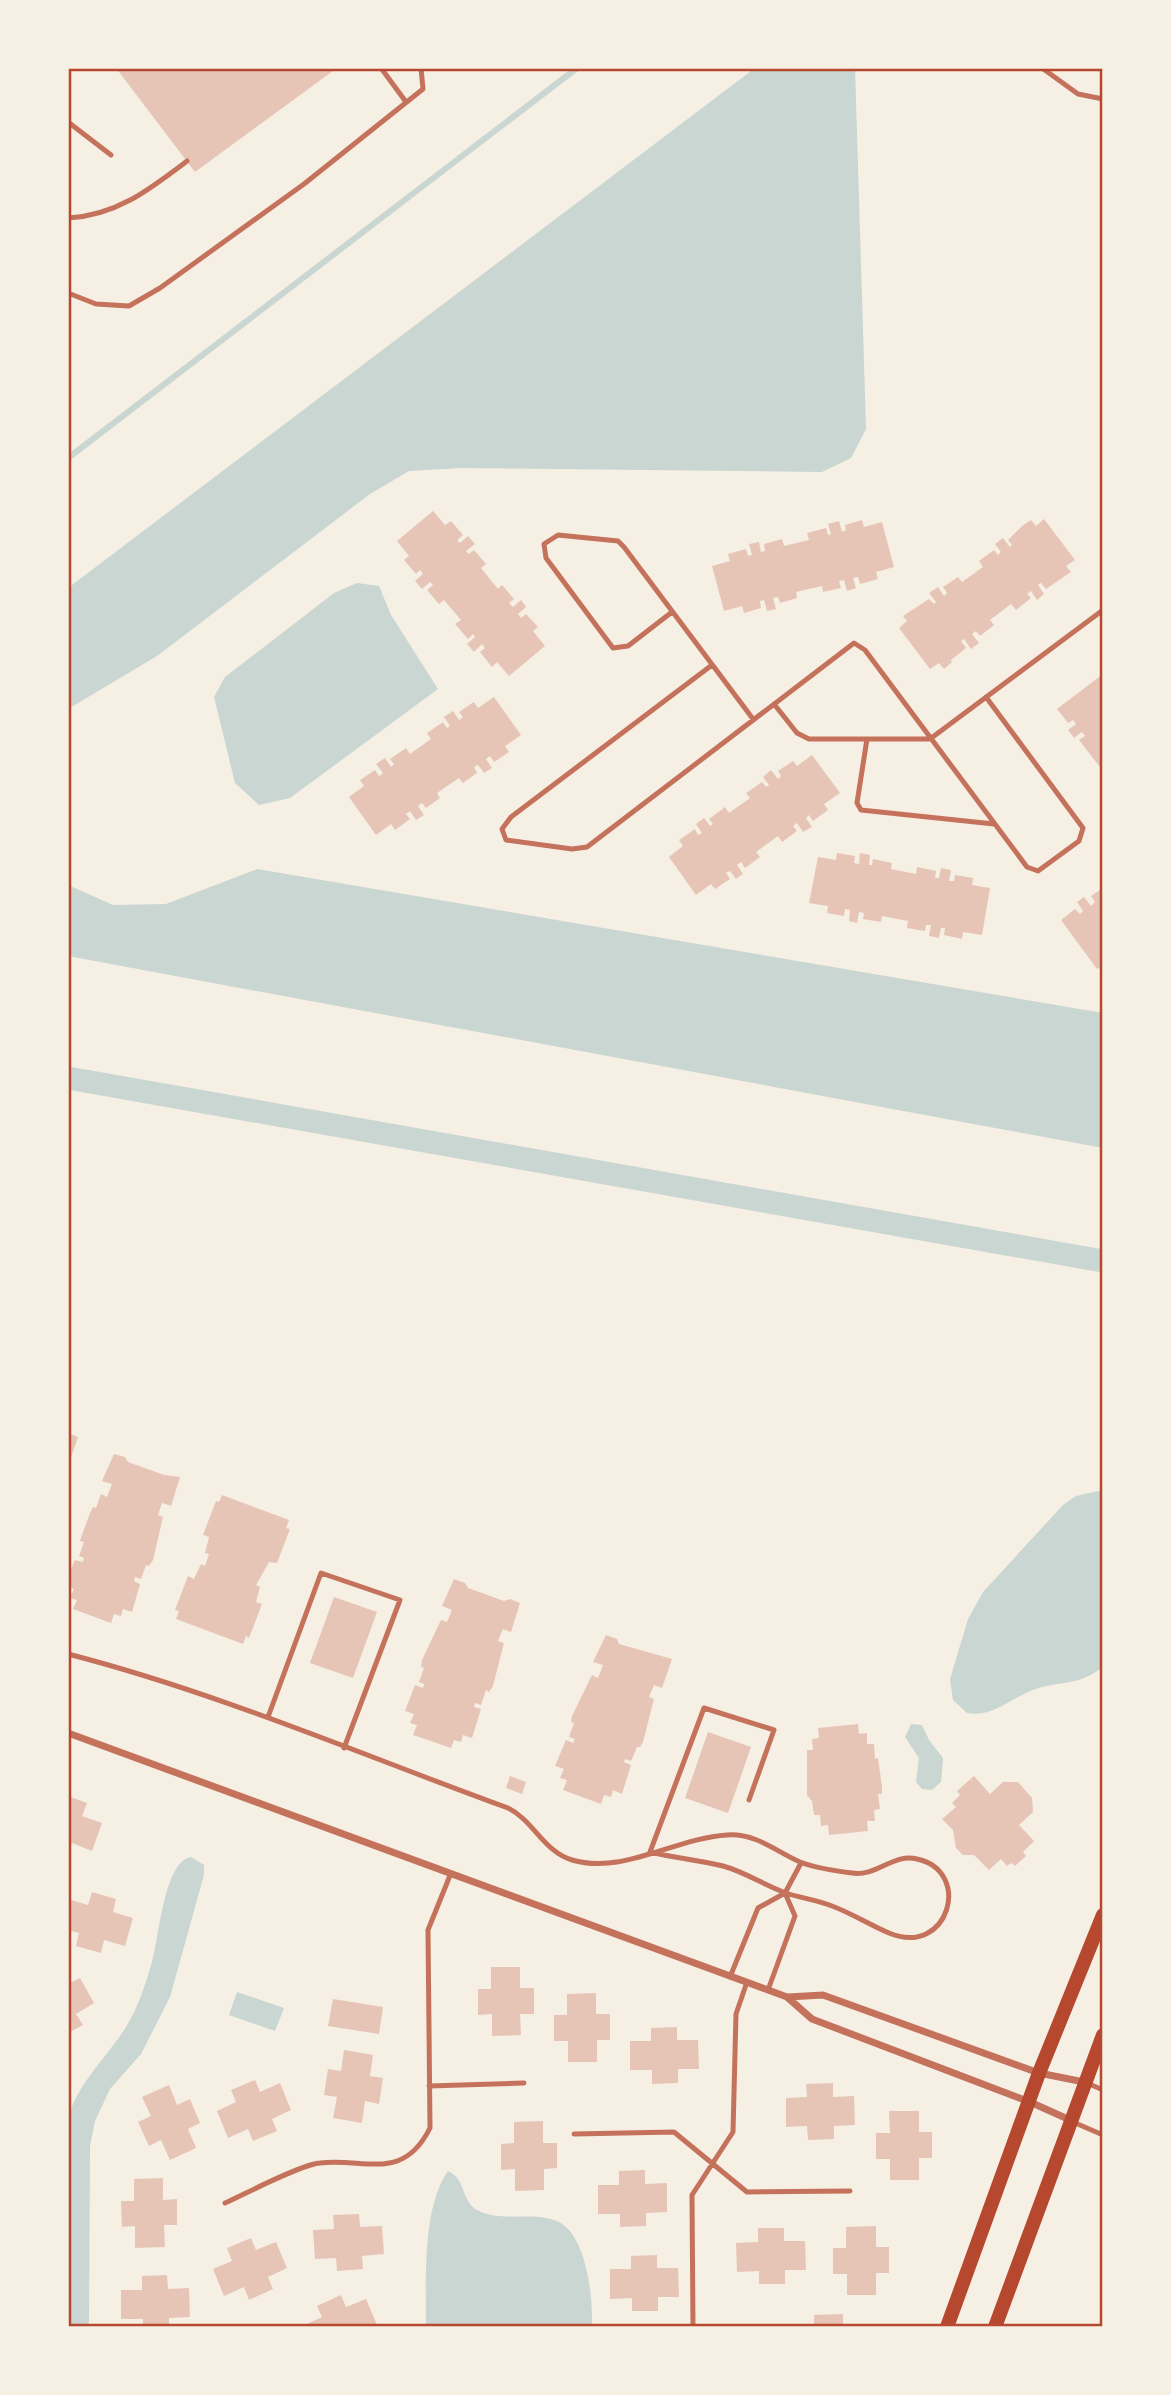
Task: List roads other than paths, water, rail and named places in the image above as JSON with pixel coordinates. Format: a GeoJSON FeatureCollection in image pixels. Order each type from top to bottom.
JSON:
{"type":"FeatureCollection","features":[{"type":"Feature","properties":{"kind":"main road"},"geometry":{"type":"LineString","coordinates":[[947,2327],[1039,2073],[1103,1915]]}},
{"type":"Feature","properties":{"kind":"main road"},"geometry":{"type":"LineString","coordinates":[[995,2327],[1103,2035]]}},
{"type":"Feature","properties":{"kind":"street"},"geometry":{"type":"LineString","coordinates":[[68,1732],[787,1997],[812,2019],[1030,2102],[1070,2120]]}},
{"type":"Feature","properties":{"kind":"street"},"geometry":{"type":"LineString","coordinates":[[787,1997],[823,1995],[1039,2073],[1084,2082]]}},
{"type":"Feature","properties":{"kind":"lane"},"geometry":{"type":"LineString","coordinates":[[381,68],[406,102]]}},
{"type":"Feature","properties":{"kind":"lane"},"geometry":{"type":"LineString","coordinates":[[68,293],[96,304],[129,306],[149,294],[304,184],[422,89],[421,68]]}},
{"type":"Feature","properties":{"kind":"lane"},"geometry":{"type":"LineString","coordinates":[[1042,68],[1078,94],[1103,100]]}},
{"type":"Feature","properties":{"kind":"lane"},"geometry":{"type":"LineString","coordinates":[[68,122],[111,155]]}},
{"type":"Feature","properties":{"kind":"lane"},"geometry":{"type":"LineString","coordinates":[[68,218],[89,217],[117,208],[144,193],[187,161]]}},
{"type":"Feature","properties":{"kind":"lane"},"geometry":{"type":"LineString","coordinates":[[672,612],[628,646],[613,648],[546,558],[544,544],[558,535],[618,541],[672,612],[752,719]]}},
{"type":"Feature","properties":{"kind":"lane"},"geometry":{"type":"LineString","coordinates":[[774,704],[797,733],[805,737],[930,739],[1103,610]]}},
{"type":"Feature","properties":{"kind":"lane"},"geometry":{"type":"LineString","coordinates":[[712,666],[511,817],[502,829],[504,837],[509,841],[583,849],[848,646],[858,644],[1027,867],[1034,872],[1079,841],[1083,832],[1082,825],[986,697]]}},
{"type":"Feature","properties":{"kind":"lane"},"geometry":{"type":"LineString","coordinates":[[867,739],[857,803],[861,810],[994,824]]}},
{"type":"Feature","properties":{"kind":"lane"},"geometry":{"type":"LineString","coordinates":[[268,1717],[321,1573],[400,1600],[344,1748]]}},
{"type":"Feature","properties":{"kind":"lane"},"geometry":{"type":"LineString","coordinates":[[68,1654],[268,1717],[508,1808],[521,1815],[551,1847],[570,1859],[609,1863],[698,1839],[730,1835],[752,1838],[801,1863],[864,1874],[890,1863],[918,1859],[933,1866],[941,1874],[948,1891],[947,1910],[928,1933],[901,1936],[831,1905],[785,1893],[721,1866],[650,1852]]}},
{"type":"Feature","properties":{"kind":"lane"},"geometry":{"type":"LineString","coordinates":[[650,1852],[704,1708],[774,1730],[749,1800]]}},
{"type":"Feature","properties":{"kind":"lane"},"geometry":{"type":"LineString","coordinates":[[730,1977],[758,1908],[785,1893],[801,1863]]}},
{"type":"Feature","properties":{"kind":"lane"},"geometry":{"type":"LineString","coordinates":[[225,2203],[319,2162],[374,2166],[408,2156],[421,2145],[430,2128],[428,1930],[451,1873]]}},
{"type":"Feature","properties":{"kind":"lane"},"geometry":{"type":"LineString","coordinates":[[768,1990],[795,1916],[785,1893]]}},
{"type":"Feature","properties":{"kind":"lane"},"geometry":{"type":"LineString","coordinates":[[693,2327],[692,2195],[733,2132],[736,2014],[747,1982]]}},
{"type":"Feature","properties":{"kind":"lane"},"geometry":{"type":"LineString","coordinates":[[1084,2082],[1103,2090]]}},
{"type":"Feature","properties":{"kind":"lane"},"geometry":{"type":"LineString","coordinates":[[429,2086],[524,2083]]}},
{"type":"Feature","properties":{"kind":"lane"},"geometry":{"type":"LineString","coordinates":[[1070,2120],[1103,2135]]}},
{"type":"Feature","properties":{"kind":"lane"},"geometry":{"type":"LineString","coordinates":[[574,2134],[674,2132],[747,2192],[850,2191]]}},
{"type":"Feature","properties":{"kind":"waterway"},"geometry":{"type":"LineString","coordinates":[[68,458],[577,68]]}},
{"type":"Feature","properties":{"kind":"waterway"},"geometry":{"type":"LineString","coordinates":[[68,1078],[1103,1261]]}}]}
